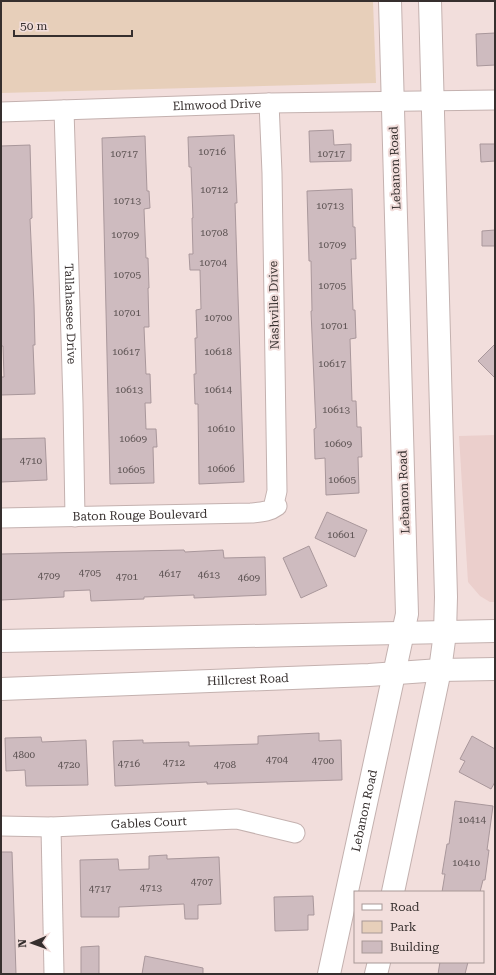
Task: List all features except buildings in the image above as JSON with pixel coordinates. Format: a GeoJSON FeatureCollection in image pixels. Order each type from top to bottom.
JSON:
{"type":"FeatureCollection","features":[{"type":"Feature","properties":{"kind":"main road","name":"Lebanon Road"},"geometry":{"type":"LineString","coordinates":[[328,974],[407,614],[390,1]]}},
{"type":"Feature","properties":{"kind":"main road"},"geometry":{"type":"LineString","coordinates":[[393,891],[440,670],[445,633],[446,597],[430,1]]}},
{"type":"Feature","properties":{"kind":"main road"},"geometry":{"type":"LineString","coordinates":[[1,641],[495,631]]}},
{"type":"Feature","properties":{"kind":"main road","name":"Hillcrest Road"},"geometry":{"type":"LineString","coordinates":[[1,689],[394,674],[440,670],[495,669]]}},
{"type":"Feature","properties":{"kind":"main road"},"geometry":{"type":"LineString","coordinates":[[376,974],[379,963]]}},
{"type":"Feature","properties":{"kind":"street","name":"Elmwood Drive"},"geometry":{"type":"LineString","coordinates":[[1,112],[269,103],[495,100]]}},
{"type":"Feature","properties":{"kind":"street","name":"Nashville Drive"},"geometry":{"type":"LineString","coordinates":[[269,103],[272,174],[277,491],[274,504],[277,506]]}},
{"type":"Feature","properties":{"kind":"street","name":"Tallahassee Drive"},"geometry":{"type":"LineString","coordinates":[[64,110],[73,395],[75,517]]}},
{"type":"Feature","properties":{"kind":"street","name":"Baton Rouge Boulevard"},"geometry":{"type":"LineString","coordinates":[[1,518],[251,513],[265,512],[277,506]]}},
{"type":"Feature","properties":{"kind":"street","name":"Gables Court"},"geometry":{"type":"LineString","coordinates":[[1,826],[51,827],[237,820],[295,833]]}},
{"type":"Feature","properties":{"kind":"street"},"geometry":{"type":"LineString","coordinates":[[51,827],[54,974]]}},
{"type":"Feature","properties":{"kind":"shaded area"},"geometry":{"type":"Polygon","coordinates":[[[495,435],[495,602],[490,602],[480,596],[468,582],[459,436],[495,435]]]}},
{"type":"Feature","properties":{"kind":"green space"},"geometry":{"type":"Polygon","coordinates":[[[1,1],[373,1],[376,83],[1,93],[1,1]]]}}]}
